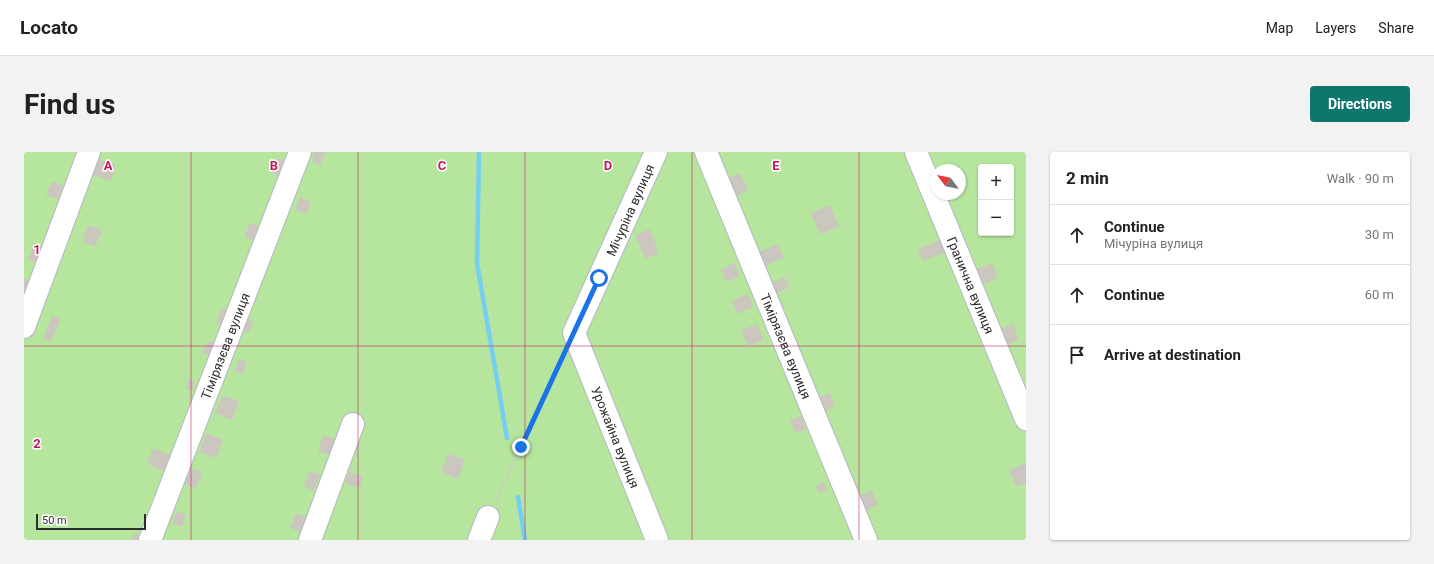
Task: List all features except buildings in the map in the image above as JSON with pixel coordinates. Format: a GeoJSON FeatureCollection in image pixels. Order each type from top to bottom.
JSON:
{"type":"FeatureCollection","features":[{"type":"Feature","properties":{"kind":"lane"},"geometry":{"type":"LineString","coordinates":[[24,327],[89,152]]}},
{"type":"Feature","properties":{"kind":"lane","name":"Тімірязєва вулиця"},"geometry":{"type":"LineString","coordinates":[[150,540],[300,152]]}},
{"type":"Feature","properties":{"kind":"lane","name":"Мічуріна вулиця"},"geometry":{"type":"LineString","coordinates":[[574,333],[656,152]]}},
{"type":"Feature","properties":{"kind":"lane","name":"Тімірязєва вулиця"},"geometry":{"type":"LineString","coordinates":[[706,152],[866,540]]}},
{"type":"Feature","properties":{"kind":"lane","name":"Гранична вулиця"},"geometry":{"type":"LineString","coordinates":[[916,152],[1026,419]]}},
{"type":"Feature","properties":{"kind":"lane","name":"Урожайна вулиця"},"geometry":{"type":"LineString","coordinates":[[574,333],[657,540]]}},
{"type":"Feature","properties":{"kind":"lane"},"geometry":{"type":"LineString","coordinates":[[310,540],[353,424]]}},
{"type":"Feature","properties":{"kind":"lane"},"geometry":{"type":"LineString","coordinates":[[479,540],[488,517]]}},
{"type":"Feature","properties":{"kind":"path"},"geometry":{"type":"LineString","coordinates":[[488,517],[574,333]]}},
{"type":"Feature","properties":{"kind":"green space"},"geometry":{"type":"Polygon","coordinates":[[[24,152],[1026,152],[1026,540],[24,540],[24,152]]]}},
{"type":"Feature","properties":{"kind":"waterway"},"geometry":{"type":"LineString","coordinates":[[479,152],[477,263],[507,438]]}},
{"type":"Feature","properties":{"kind":"waterway"},"geometry":{"type":"LineString","coordinates":[[518,497],[525,540]]}},
{"type":"Feature","properties":{"kind":"route"},"geometry":{"type":"LineString","coordinates":[[521,447],[599,278]]}}]}
